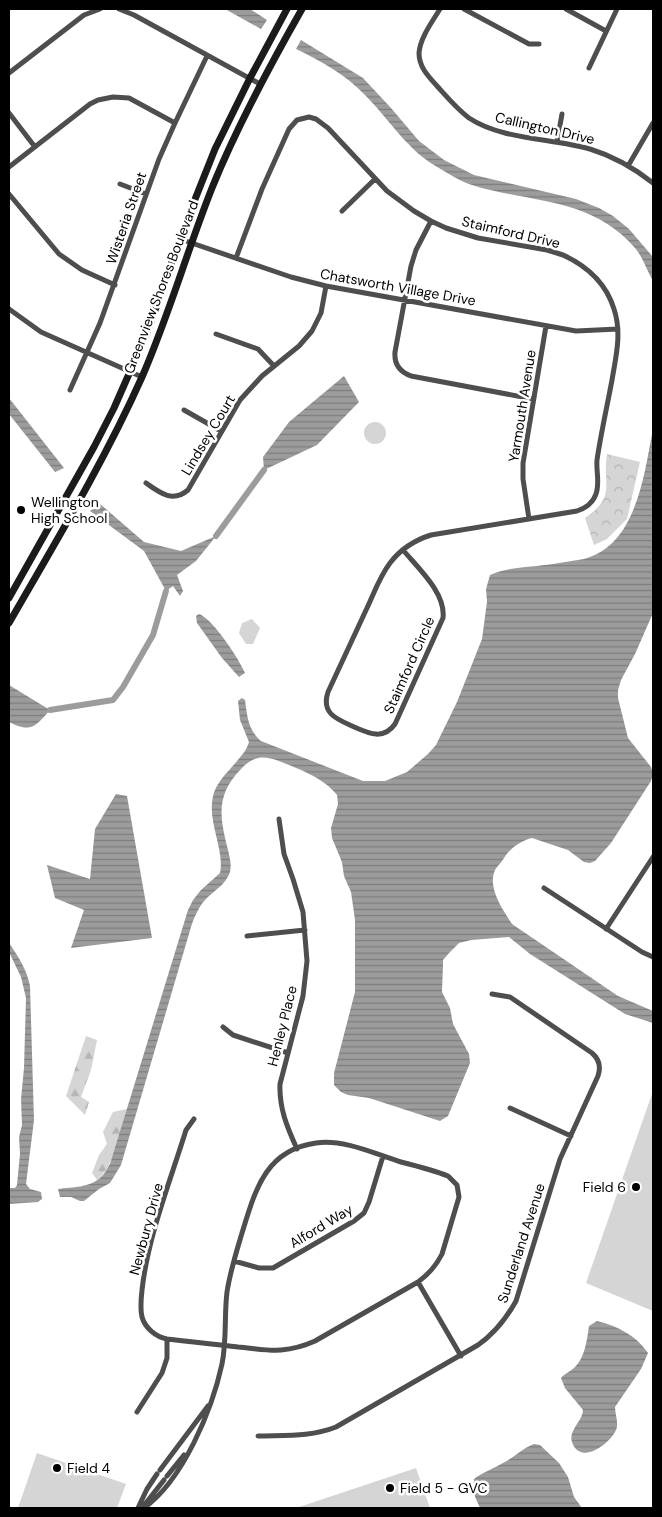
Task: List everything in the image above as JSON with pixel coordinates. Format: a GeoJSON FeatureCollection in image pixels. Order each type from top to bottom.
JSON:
{"type":"FeatureCollection","features":[{"type":"Feature","properties":{"kind":"street"},"geometry":{"type":"LineString","coordinates":[[9,73],[84,15],[100,9]]}},
{"type":"Feature","properties":{"kind":"street"},"geometry":{"type":"LineString","coordinates":[[119,9],[134,15],[260,84]]}},
{"type":"Feature","properties":{"kind":"street","name":"Greenview Shores Boulevard"},"geometry":{"type":"LineString","coordinates":[[9,598],[94,447],[130,372],[161,296],[180,239],[215,149],[250,78],[288,9]]}},
{"type":"Feature","properties":{"kind":"street","name":"Greenview Shores Boulevard"},"geometry":{"type":"LineString","coordinates":[[9,623],[105,452],[142,377],[226,154],[260,84],[302,9]]}},
{"type":"Feature","properties":{"kind":"street","name":"Callington Drive"},"geometry":{"type":"LineString","coordinates":[[440,9],[422,41],[419,54],[424,70],[461,111],[485,126],[505,132],[592,150],[628,166],[653,183]]}},
{"type":"Feature","properties":{"kind":"street"},"geometry":{"type":"LineString","coordinates":[[464,9],[529,44],[539,44]]}},
{"type":"Feature","properties":{"kind":"street"},"geometry":{"type":"LineString","coordinates":[[566,9],[606,31]]}},
{"type":"Feature","properties":{"kind":"street"},"geometry":{"type":"LineString","coordinates":[[589,68],[617,9]]}},
{"type":"Feature","properties":{"kind":"street","name":"Wisteria Street"},"geometry":{"type":"LineString","coordinates":[[70,390],[115,285],[146,194],[175,123],[207,56]]}},
{"type":"Feature","properties":{"kind":"street"},"geometry":{"type":"LineString","coordinates":[[9,167],[90,104],[105,98],[129,98],[175,123]]}},
{"type":"Feature","properties":{"kind":"street"},"geometry":{"type":"LineString","coordinates":[[9,112],[35,147]]}},
{"type":"Feature","properties":{"kind":"street"},"geometry":{"type":"LineString","coordinates":[[557,142],[562,114]]}},
{"type":"Feature","properties":{"kind":"street","name":"Staimford Drive"},"geometry":{"type":"LineString","coordinates":[[236,258],[289,129],[297,120],[309,117],[320,121],[375,179],[400,202],[431,221],[462,233],[556,252],[574,260],[591,272],[606,291],[614,310],[618,330],[617,350],[597,460],[598,483],[595,497],[586,507],[577,511],[435,534],[416,541],[403,550]]}},
{"type":"Feature","properties":{"kind":"street"},"geometry":{"type":"LineString","coordinates":[[628,166],[653,123]]}},
{"type":"Feature","properties":{"kind":"street"},"geometry":{"type":"LineString","coordinates":[[342,211],[375,179]]}},
{"type":"Feature","properties":{"kind":"street"},"geometry":{"type":"LineString","coordinates":[[120,184],[146,194]]}},
{"type":"Feature","properties":{"kind":"street"},"geometry":{"type":"LineString","coordinates":[[9,194],[59,254],[82,270],[115,285]]}},
{"type":"Feature","properties":{"kind":"street"},"geometry":{"type":"LineString","coordinates":[[431,221],[413,258],[395,356],[396,364],[404,373],[411,376],[533,398]]}},
{"type":"Feature","properties":{"kind":"street","name":"Chatsworth Village Drive"},"geometry":{"type":"LineString","coordinates":[[180,239],[291,277],[326,286],[546,326],[584,331],[618,330]]}},
{"type":"Feature","properties":{"kind":"street","name":"Lindsey Court"},"geometry":{"type":"LineString","coordinates":[[146,483],[166,496],[178,496],[185,492],[241,400],[259,379],[299,346],[312,331],[321,313],[326,286]]}},
{"type":"Feature","properties":{"kind":"street"},"geometry":{"type":"LineString","coordinates":[[9,309],[41,332],[142,377]]}},
{"type":"Feature","properties":{"kind":"street","name":"Yarmouth Avenue"},"geometry":{"type":"LineString","coordinates":[[529,519],[524,489],[523,463],[546,326]]}},
{"type":"Feature","properties":{"kind":"street"},"geometry":{"type":"LineString","coordinates":[[216,334],[258,349],[274,366]]}},
{"type":"Feature","properties":{"kind":"street"},"geometry":{"type":"LineString","coordinates":[[184,410],[221,431]]}},
{"type":"Feature","properties":{"kind":"street","name":"Staimford Circle"},"geometry":{"type":"LineString","coordinates":[[403,550],[438,594],[443,610],[443,618],[395,724],[383,734],[371,735],[334,717],[327,708],[327,696],[381,577],[389,564],[403,550]]}},
{"type":"Feature","properties":{"kind":"street"},"geometry":{"type":"LineString","coordinates":[[30,562],[40,568]]}},
{"type":"Feature","properties":{"kind":"street","name":"Henley Place"},"geometry":{"type":"LineString","coordinates":[[279,819],[284,854],[299,895],[305,930],[307,961],[303,996],[282,1074],[279,1094],[283,1115],[297,1149]]}},
{"type":"Feature","properties":{"kind":"street"},"geometry":{"type":"LineString","coordinates":[[606,929],[653,857]]}},
{"type":"Feature","properties":{"kind":"street"},"geometry":{"type":"LineString","coordinates":[[544,888],[651,956]]}},
{"type":"Feature","properties":{"kind":"street"},"geometry":{"type":"LineString","coordinates":[[247,936],[305,930]]}},
{"type":"Feature","properties":{"kind":"street","name":"Sunderland Avenue"},"geometry":{"type":"LineString","coordinates":[[258,1436],[307,1435],[327,1431],[478,1345],[504,1321],[516,1301],[557,1167],[600,1068],[598,1059],[592,1053],[510,997],[492,994]]}},
{"type":"Feature","properties":{"kind":"street"},"geometry":{"type":"LineString","coordinates":[[223,1027],[233,1035],[288,1052]]}},
{"type":"Feature","properties":{"kind":"street"},"geometry":{"type":"LineString","coordinates":[[510,1108],[571,1136]]}},
{"type":"Feature","properties":{"kind":"street","name":"Newbury Drive"},"geometry":{"type":"LineString","coordinates":[[194,1119],[186,1130],[151,1243],[143,1281],[141,1310],[143,1319],[150,1331],[167,1339],[280,1350],[304,1346],[418,1282],[433,1269],[442,1254],[458,1200],[458,1188],[452,1179],[444,1175],[383,1156]]}},
{"type":"Feature","properties":{"kind":"street"},"geometry":{"type":"LineString","coordinates":[[141,1508],[161,1492],[177,1472],[204,1422],[218,1380],[225,1345],[227,1294],[234,1261],[259,1184],[274,1163],[297,1149],[316,1143],[337,1143],[383,1156]]}},
{"type":"Feature","properties":{"kind":"street","name":"Alford Way"},"geometry":{"type":"LineString","coordinates":[[234,1261],[259,1268],[272,1268],[358,1219],[368,1206],[383,1156]]}},
{"type":"Feature","properties":{"kind":"street"},"geometry":{"type":"LineString","coordinates":[[418,1282],[460,1356]]}},
{"type":"Feature","properties":{"kind":"street"},"geometry":{"type":"LineString","coordinates":[[137,1412],[162,1373],[167,1358],[167,1339]]}},
{"type":"Feature","properties":{"kind":"street"},"geometry":{"type":"LineString","coordinates":[[141,1508],[147,1489],[210,1404]]}},
{"type":"Feature","properties":{"kind":"street"},"geometry":{"type":"LineString","coordinates":[[141,1508],[193,1442]]}},
{"type":"Feature","properties":{"kind":"green space"},"geometry":{"type":"Polygon","coordinates":[[[375,422],[383,425],[386,433],[383,441],[375,444],[367,441],[364,433],[367,425],[375,422]]]}},
{"type":"Feature","properties":{"kind":"green space"},"geometry":{"type":"Polygon","coordinates":[[[607,454],[640,462],[627,519],[607,539],[594,545],[585,518],[595,510],[605,496],[607,454]]]}},
{"type":"Feature","properties":{"kind":"green space"},"geometry":{"type":"Polygon","coordinates":[[[252,619],[260,628],[253,644],[246,644],[239,633],[242,623],[252,619]]]}},
{"type":"Feature","properties":{"kind":"green space"},"geometry":{"type":"Polygon","coordinates":[[[86,1036],[97,1040],[91,1070],[81,1097],[89,1102],[85,1115],[66,1096],[86,1036]]]}},
{"type":"Feature","properties":{"kind":"green space","name":"Field 6"},"geometry":{"type":"Polygon","coordinates":[[[653,1091],[653,1311],[586,1283],[653,1091]]]}},
{"type":"Feature","properties":{"kind":"green space"},"geometry":{"type":"Polygon","coordinates":[[[127,1109],[108,1167],[97,1180],[92,1173],[99,1155],[107,1144],[103,1132],[113,1112],[127,1109]]]}},
{"type":"Feature","properties":{"kind":"green space","name":"Field 4"},"geometry":{"type":"Polygon","coordinates":[[[37,1453],[126,1484],[117,1508],[18,1508],[37,1453]]]}},
{"type":"Feature","properties":{"kind":"green space","name":"Field 5 - GVC"},"geometry":{"type":"Polygon","coordinates":[[[416,1468],[430,1508],[296,1508],[416,1468]]]}},
{"type":"Feature","properties":{"kind":"shaded area"},"geometry":{"type":"Polygon","coordinates":[[[225,9],[250,9],[267,20],[261,29],[225,9]]]}},
{"type":"Feature","properties":{"kind":"shaded area"},"geometry":{"type":"Polygon","coordinates":[[[301,40],[363,78],[419,141],[444,160],[474,175],[576,199],[613,216],[629,229],[653,257],[653,281],[635,248],[618,232],[600,220],[581,211],[561,205],[470,184],[434,165],[415,150],[350,81],[296,49],[301,40]]]}},
{"type":"Feature","properties":{"kind":"shaded area"},"geometry":{"type":"Polygon","coordinates":[[[344,376],[359,402],[317,445],[264,470],[263,457],[289,422],[344,376]]]}},
{"type":"Feature","properties":{"kind":"shaded area"},"geometry":{"type":"Polygon","coordinates":[[[9,398],[64,468],[55,472],[9,414],[9,398]]]}},
{"type":"Feature","properties":{"kind":"shaded area"},"geometry":{"type":"Polygon","coordinates":[[[653,429],[653,613],[618,690],[618,698],[628,738],[651,767],[653,774],[651,781],[611,843],[595,861],[590,863],[584,862],[568,850],[532,838],[516,845],[509,851],[495,870],[493,884],[497,898],[512,924],[618,996],[653,1011],[653,1023],[625,1014],[530,954],[509,937],[471,940],[459,943],[443,960],[442,992],[450,1008],[453,1024],[469,1054],[470,1063],[448,1116],[440,1121],[369,1098],[341,1092],[334,1085],[334,1073],[355,992],[355,920],[351,892],[332,838],[331,828],[338,804],[337,795],[318,779],[303,771],[273,759],[263,757],[254,759],[233,778],[224,796],[222,824],[231,865],[230,872],[228,877],[208,897],[196,913],[121,1165],[110,1183],[84,1201],[71,1197],[60,1197],[58,1189],[81,1186],[97,1181],[110,1164],[188,910],[201,890],[220,873],[220,855],[212,816],[213,796],[220,781],[242,755],[249,742],[240,720],[238,701],[242,698],[245,700],[251,727],[261,741],[363,781],[385,781],[407,772],[436,745],[457,702],[482,639],[487,602],[486,589],[490,575],[512,569],[584,559],[602,551],[616,539],[627,524],[635,506],[646,466],[653,429]]]}},
{"type":"Feature","properties":{"kind":"shaded area"},"geometry":{"type":"Polygon","coordinates":[[[99,503],[144,542],[181,551],[216,536],[196,561],[177,575],[183,591],[180,596],[173,586],[166,591],[144,551],[90,511],[99,503]]]}},
{"type":"Feature","properties":{"kind":"shaded area"},"geometry":{"type":"Polygon","coordinates":[[[199,614],[205,617],[218,631],[232,649],[245,673],[239,677],[222,658],[197,623],[196,616],[199,614]]]}},
{"type":"Feature","properties":{"kind":"shaded area"},"geometry":{"type":"Polygon","coordinates":[[[9,685],[50,710],[40,721],[28,728],[9,722],[9,685]]]}},
{"type":"Feature","properties":{"kind":"shaded area"},"geometry":{"type":"Polygon","coordinates":[[[116,794],[127,796],[152,938],[71,948],[84,910],[55,898],[47,865],[90,879],[95,829],[116,794]]]}},
{"type":"Feature","properties":{"kind":"shaded area"},"geometry":{"type":"Polygon","coordinates":[[[9,943],[19,958],[30,986],[34,1120],[26,1184],[30,1189],[41,1192],[42,1199],[38,1202],[9,1204],[9,1188],[15,1188],[17,1185],[20,1154],[19,1137],[22,1125],[21,1099],[26,998],[21,977],[9,952],[9,943]]]}},
{"type":"Feature","properties":{"kind":"shaded area"},"geometry":{"type":"Polygon","coordinates":[[[597,1321],[626,1332],[638,1341],[648,1353],[641,1369],[615,1407],[617,1424],[613,1436],[595,1450],[581,1452],[576,1449],[571,1438],[583,1410],[565,1388],[561,1378],[578,1364],[585,1348],[589,1326],[597,1321]]]}},
{"type":"Feature","properties":{"kind":"shaded area"},"geometry":{"type":"Polygon","coordinates":[[[534,1444],[540,1445],[559,1463],[568,1477],[574,1497],[582,1508],[480,1508],[473,1492],[474,1479],[534,1444]]]}},
{"type":"Feature","properties":{"kind":"waterway"},"geometry":{"type":"LineString","coordinates":[[216,536],[264,470]]}},
{"type":"Feature","properties":{"kind":"waterway"},"geometry":{"type":"LineString","coordinates":[[50,710],[113,700],[123,687],[153,635],[166,591]]}},
{"type":"Feature","properties":{"kind":"place","name":"Wellington High School"},"geometry":{"type":"Point","coordinates":[21,510]}},
{"type":"Feature","properties":{"kind":"place","name":"Field 6"},"geometry":{"type":"Point","coordinates":[636,1187]}},
{"type":"Feature","properties":{"kind":"place","name":"Field 4"},"geometry":{"type":"Point","coordinates":[57,1468]}},
{"type":"Feature","properties":{"kind":"place","name":"Field 5 - GVC"},"geometry":{"type":"Point","coordinates":[390,1488]}}]}
